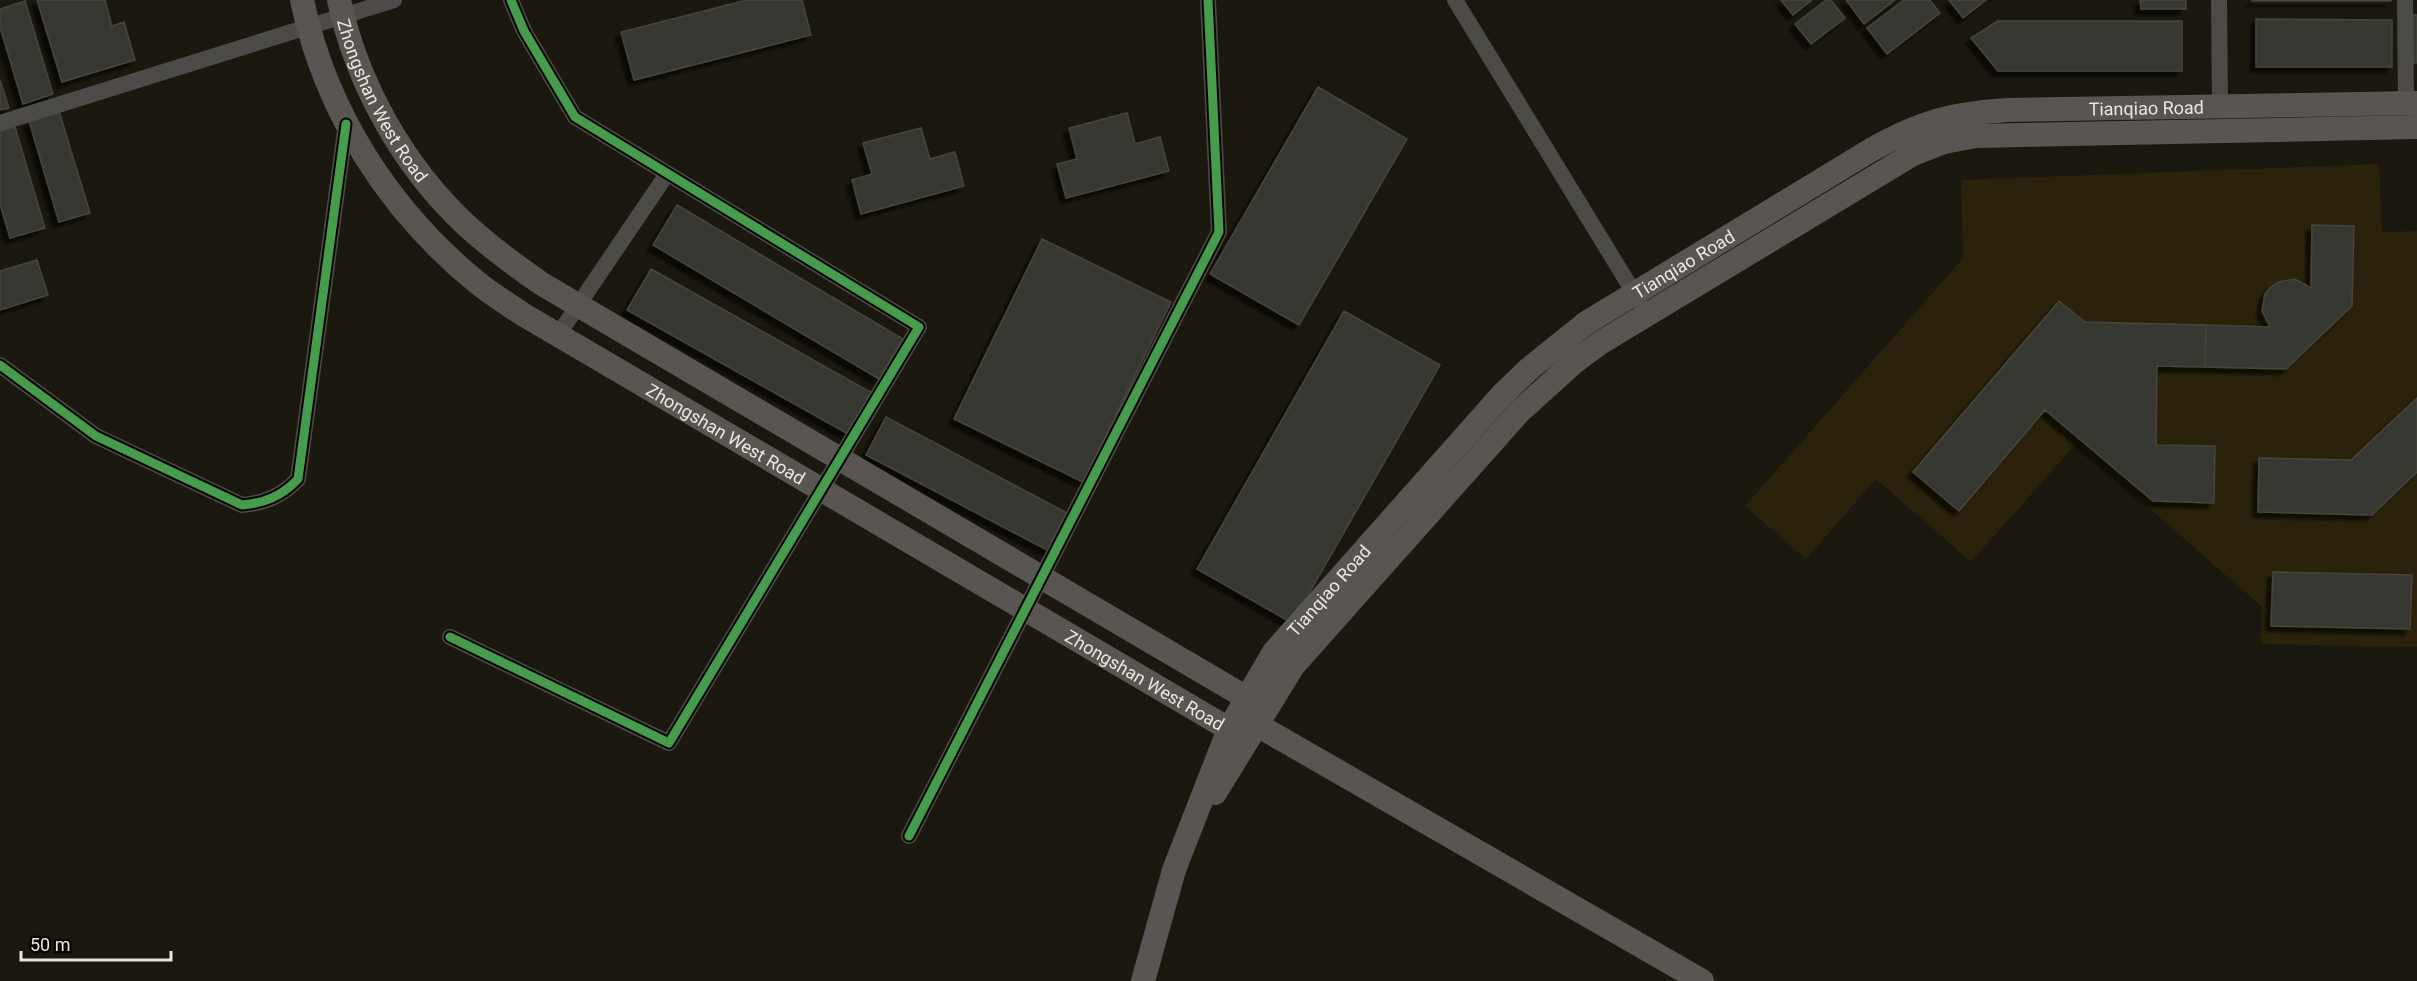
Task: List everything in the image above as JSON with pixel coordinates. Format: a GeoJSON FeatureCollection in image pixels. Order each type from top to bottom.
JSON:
{"type":"FeatureCollection","features":[{"type":"Feature","properties":{"kind":"main road","name":"Zhongshan West Road"},"geometry":{"type":"LineString","coordinates":[[302,0],[307,26],[324,76],[346,124],[379,178],[405,212],[441,250],[480,285],[524,315],[1229,729],[1259,726],[1247,698],[542,284],[503,256],[465,224],[432,189],[403,150],[378,107],[358,63],[340,8]]}},
{"type":"Feature","properties":{"kind":"main road","name":"Tianqiao Road"},"geometry":{"type":"LineString","coordinates":[[1143,981],[1174,870],[1229,729],[1274,652],[1502,395],[1557,345],[1586,323],[1871,150],[1902,132],[1937,119],[1974,112],[2009,110],[2412,104]]}},
{"type":"Feature","properties":{"kind":"main road","name":"Tianqiao Road"},"geometry":{"type":"LineString","coordinates":[[1186,838],[1259,726],[1293,666],[1520,411],[1572,364],[1646,314],[1884,170],[1913,154],[1944,142],[1976,136],[2417,127]]}},
{"type":"Feature","properties":{"kind":"main road"},"geometry":{"type":"LineString","coordinates":[[1259,726],[1702,981]]}},
{"type":"Feature","properties":{"kind":"street"},"geometry":{"type":"LineString","coordinates":[[0,123],[307,26],[340,8],[393,0]]}},
{"type":"Feature","properties":{"kind":"street"},"geometry":{"type":"LineString","coordinates":[[450,637],[669,743],[920,327],[575,117],[524,31],[511,0]]}},
{"type":"Feature","properties":{"kind":"street"},"geometry":{"type":"LineString","coordinates":[[909,836],[1220,232],[1208,0]]}},
{"type":"Feature","properties":{"kind":"street"},"geometry":{"type":"LineString","coordinates":[[1455,0],[1646,314]]}},
{"type":"Feature","properties":{"kind":"street"},"geometry":{"type":"LineString","coordinates":[[2219,0],[2220,107]]}},
{"type":"Feature","properties":{"kind":"street"},"geometry":{"type":"LineString","coordinates":[[2405,0],[2412,104]]}},
{"type":"Feature","properties":{"kind":"street"},"geometry":{"type":"LineString","coordinates":[[0,365],[96,436],[242,505],[266,501],[283,493],[298,479],[346,124]]}},
{"type":"Feature","properties":{"kind":"street"},"geometry":{"type":"LineString","coordinates":[[558,335],[667,174]]}},
{"type":"Feature","properties":{"kind":"shaded area"},"geometry":{"type":"Polygon","coordinates":[[[2379,164],[2382,232],[2417,231],[2417,647],[2261,644],[2262,607],[2076,444],[1971,562],[1876,479],[1806,559],[1745,506],[1963,258],[1961,180],[2379,164]]]}},
{"type":"Feature","properties":{"kind":"building"},"geometry":{"type":"Polygon","coordinates":[[[37,0],[105,0],[112,26],[124,22],[135,60],[62,82],[37,0]]]}},
{"type":"Feature","properties":{"kind":"building"},"geometry":{"type":"Polygon","coordinates":[[[747,0],[802,0],[811,35],[634,80],[621,32],[747,0]]]}},
{"type":"Feature","properties":{"kind":"building"},"geometry":{"type":"Polygon","coordinates":[[[1781,0],[1812,0],[1793,15],[1781,0]]]}},
{"type":"Feature","properties":{"kind":"building"},"geometry":{"type":"Polygon","coordinates":[[[1826,0],[1831,0],[1845,18],[1811,44],[1795,24],[1826,0]]]}},
{"type":"Feature","properties":{"kind":"building"},"geometry":{"type":"Polygon","coordinates":[[[1846,0],[1895,0],[1864,24],[1846,0]]]}},
{"type":"Feature","properties":{"kind":"building"},"geometry":{"type":"Polygon","coordinates":[[[1904,0],[1930,0],[1940,13],[1887,54],[1867,28],[1904,0]]]}},
{"type":"Feature","properties":{"kind":"building"},"geometry":{"type":"Polygon","coordinates":[[[1949,0],[1986,0],[1963,18],[1949,0]]]}},
{"type":"Feature","properties":{"kind":"building"},"geometry":{"type":"Polygon","coordinates":[[[2140,0],[2186,0],[2186,9],[2141,9],[2140,0]]]}},
{"type":"Feature","properties":{"kind":"building"},"geometry":{"type":"Polygon","coordinates":[[[2391,0],[2391,1],[2252,1],[2391,0]]]}},
{"type":"Feature","properties":{"kind":"building"},"geometry":{"type":"Polygon","coordinates":[[[25,1],[53,94],[23,104],[0,27],[0,9],[25,1]]]}},
{"type":"Feature","properties":{"kind":"building"},"geometry":{"type":"Polygon","coordinates":[[[2413,15],[2417,15],[2417,63],[2413,63],[2413,15]]]}},
{"type":"Feature","properties":{"kind":"building"},"geometry":{"type":"Polygon","coordinates":[[[2256,19],[2392,20],[2392,67],[2256,67],[2256,19]]]}},
{"type":"Feature","properties":{"kind":"building"},"geometry":{"type":"Polygon","coordinates":[[[1998,21],[2182,21],[2182,71],[1998,71],[1971,38],[1998,21]]]}},
{"type":"Feature","properties":{"kind":"building"},"geometry":{"type":"Polygon","coordinates":[[[0,80],[9,108],[0,110],[0,80]]]}},
{"type":"Feature","properties":{"kind":"building"},"geometry":{"type":"Polygon","coordinates":[[[1318,87],[1407,139],[1299,325],[1210,274],[1318,87]]]}},
{"type":"Feature","properties":{"kind":"building"},"geometry":{"type":"Polygon","coordinates":[[[59,111],[90,213],[59,222],[29,121],[59,111]]]}},
{"type":"Feature","properties":{"kind":"building"},"geometry":{"type":"Polygon","coordinates":[[[1127,113],[1135,144],[1160,137],[1169,171],[1066,198],[1057,164],[1077,159],[1069,128],[1127,113]]]}},
{"type":"Feature","properties":{"kind":"building"},"geometry":{"type":"Polygon","coordinates":[[[15,127],[45,228],[10,238],[0,204],[0,131],[15,127]]]}},
{"type":"Feature","properties":{"kind":"building"},"geometry":{"type":"Polygon","coordinates":[[[921,128],[930,159],[955,152],[964,186],[861,214],[852,180],[872,174],[863,143],[921,128]]]}},
{"type":"Feature","properties":{"kind":"building"},"geometry":{"type":"Polygon","coordinates":[[[677,205],[903,339],[879,379],[653,245],[677,205]]]}},
{"type":"Feature","properties":{"kind":"building"},"geometry":{"type":"Polygon","coordinates":[[[2312,225],[2354,226],[2352,306],[2286,369],[2205,367],[2206,325],[2270,327],[2262,311],[2265,294],[2271,287],[2278,282],[2295,279],[2311,288],[2312,225]]]}},
{"type":"Feature","properties":{"kind":"building"},"geometry":{"type":"Polygon","coordinates":[[[1042,239],[1171,302],[1083,482],[954,419],[1042,239]]]}},
{"type":"Feature","properties":{"kind":"building"},"geometry":{"type":"Polygon","coordinates":[[[37,260],[48,295],[0,310],[0,271],[37,260]]]}},
{"type":"Feature","properties":{"kind":"building"},"geometry":{"type":"Polygon","coordinates":[[[651,269],[872,393],[848,434],[627,310],[651,269]]]}},
{"type":"Feature","properties":{"kind":"building"},"geometry":{"type":"Polygon","coordinates":[[[2059,301],[2085,322],[2206,325],[2205,367],[2157,366],[2156,445],[2215,446],[2214,503],[2153,501],[2045,410],[1959,511],[1913,472],[2059,301]]]}},
{"type":"Feature","properties":{"kind":"building"},"geometry":{"type":"Polygon","coordinates":[[[1344,311],[1440,365],[1292,623],[1197,569],[1344,311]]]}},
{"type":"Feature","properties":{"kind":"building"},"geometry":{"type":"Polygon","coordinates":[[[2417,398],[2417,472],[2372,515],[2258,512],[2259,458],[2351,460],[2417,398]]]}},
{"type":"Feature","properties":{"kind":"building"},"geometry":{"type":"Polygon","coordinates":[[[886,417],[1069,514],[1049,551],[866,455],[886,417]]]}},
{"type":"Feature","properties":{"kind":"building"},"geometry":{"type":"Polygon","coordinates":[[[2273,572],[2412,575],[2410,629],[2271,626],[2273,572]]]}},
{"type":"Feature","properties":{"kind":"cycle path"},"geometry":{"type":"LineString","coordinates":[[450,637],[669,743],[919,327],[575,117],[524,31],[511,0]]}},
{"type":"Feature","properties":{"kind":"cycle path"},"geometry":{"type":"LineString","coordinates":[[909,836],[1219,232],[1208,0]]}},
{"type":"Feature","properties":{"kind":"cycle path"},"geometry":{"type":"LineString","coordinates":[[0,365],[96,436],[242,505],[266,500],[286,490],[298,479],[346,124]]}}]}
